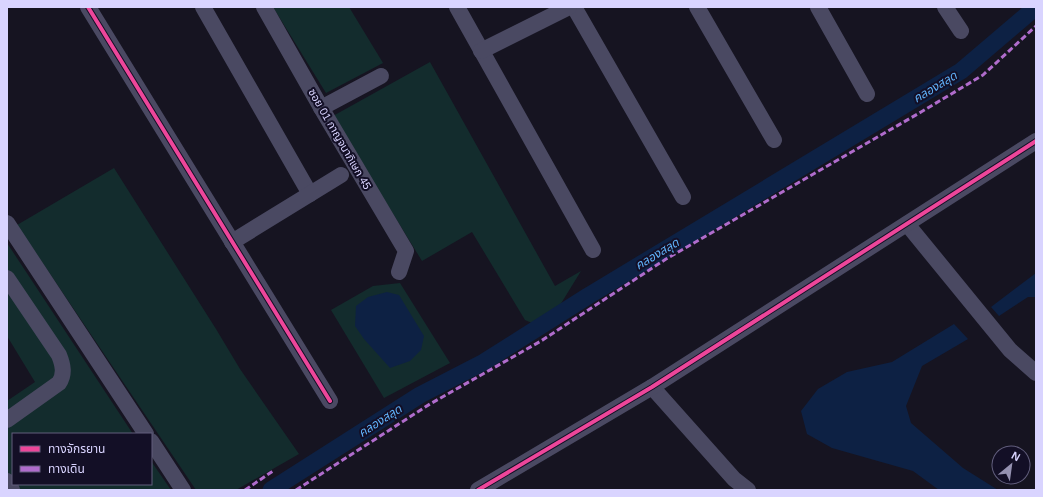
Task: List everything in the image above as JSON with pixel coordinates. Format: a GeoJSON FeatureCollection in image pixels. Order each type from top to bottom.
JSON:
{"type":"FeatureCollection","features":[{"type":"Feature","properties":{"kind":"street"},"geometry":{"type":"LineString","coordinates":[[88,7],[330,401]]}},
{"type":"Feature","properties":{"kind":"street"},"geometry":{"type":"LineString","coordinates":[[202,7],[310,194]]}},
{"type":"Feature","properties":{"kind":"street","name":"ซอย 01 กาญจนาภิเษก 45"},"geometry":{"type":"LineString","coordinates":[[264,7],[321,108],[406,251],[399,272]]}},
{"type":"Feature","properties":{"kind":"street"},"geometry":{"type":"LineString","coordinates":[[456,7],[593,250]]}},
{"type":"Feature","properties":{"kind":"street"},"geometry":{"type":"LineString","coordinates":[[481,51],[569,7]]}},
{"type":"Feature","properties":{"kind":"street"},"geometry":{"type":"LineString","coordinates":[[574,7],[683,196]]}},
{"type":"Feature","properties":{"kind":"street"},"geometry":{"type":"LineString","coordinates":[[697,7],[774,140]]}},
{"type":"Feature","properties":{"kind":"street"},"geometry":{"type":"LineString","coordinates":[[818,7],[867,94]]}},
{"type":"Feature","properties":{"kind":"street"},"geometry":{"type":"LineString","coordinates":[[945,7],[961,31]]}},
{"type":"Feature","properties":{"kind":"street"},"geometry":{"type":"LineString","coordinates":[[321,108],[381,76]]}},
{"type":"Feature","properties":{"kind":"street"},"geometry":{"type":"LineString","coordinates":[[478,490],[652,387],[1036,141]]}},
{"type":"Feature","properties":{"kind":"street"},"geometry":{"type":"LineString","coordinates":[[232,242],[341,175]]}},
{"type":"Feature","properties":{"kind":"street"},"geometry":{"type":"LineString","coordinates":[[7,223],[145,433]]}},
{"type":"Feature","properties":{"kind":"street"},"geometry":{"type":"LineString","coordinates":[[907,224],[1010,350],[1036,373]]}},
{"type":"Feature","properties":{"kind":"street"},"geometry":{"type":"LineString","coordinates":[[7,278],[59,355],[63,372],[63,377],[59,383],[7,420]]}},
{"type":"Feature","properties":{"kind":"street"},"geometry":{"type":"LineString","coordinates":[[652,387],[734,479],[748,490]]}},
{"type":"Feature","properties":{"kind":"street"},"geometry":{"type":"LineString","coordinates":[[152,443],[183,490]]}},
{"type":"Feature","properties":{"kind":"street"},"geometry":{"type":"LineString","coordinates":[[7,482],[12,490]]}},
{"type":"Feature","properties":{"kind":"green space"},"geometry":{"type":"Polygon","coordinates":[[[273,7],[349,7],[383,63],[326,93],[273,7]]]}},
{"type":"Feature","properties":{"kind":"green space"},"geometry":{"type":"Polygon","coordinates":[[[430,62],[555,286],[581,271],[557,310],[543,319],[532,323],[525,320],[472,232],[422,261],[333,116],[430,62]]]}},
{"type":"Feature","properties":{"kind":"green space"},"geometry":{"type":"Polygon","coordinates":[[[114,168],[240,369],[299,454],[236,490],[196,490],[17,225],[114,168]]]}},
{"type":"Feature","properties":{"kind":"green space"},"geometry":{"type":"Polygon","coordinates":[[[7,243],[132,433],[12,433],[12,485],[152,485],[152,462],[171,490],[7,490],[7,401],[35,382],[7,336],[7,243]]]}},
{"type":"Feature","properties":{"kind":"green space"},"geometry":{"type":"Polygon","coordinates":[[[400,283],[450,363],[384,398],[331,310],[373,286],[400,283]]]}},
{"type":"Feature","properties":{"kind":"water"},"geometry":{"type":"Polygon","coordinates":[[[1036,273],[1036,297],[1028,297],[999,316],[991,307],[1036,273]]]}},
{"type":"Feature","properties":{"kind":"water"},"geometry":{"type":"Polygon","coordinates":[[[387,292],[399,295],[424,336],[421,350],[410,361],[390,368],[364,339],[355,326],[356,306],[368,297],[387,292]]]}},
{"type":"Feature","properties":{"kind":"water"},"geometry":{"type":"Polygon","coordinates":[[[954,324],[968,339],[922,366],[906,406],[911,423],[963,468],[998,490],[939,490],[913,471],[832,448],[807,434],[801,411],[818,389],[847,372],[892,362],[954,324]]]}},
{"type":"Feature","properties":{"kind":"waterway","name":"คลองสลุด"},"geometry":{"type":"LineString","coordinates":[[271,490],[420,395],[484,362],[588,296],[961,71],[1036,7]]}},
{"type":"Feature","properties":{"kind":"marked path"},"geometry":{"type":"LineString","coordinates":[[296,490],[430,404],[541,341],[666,259],[983,75],[1036,26]]}},
{"type":"Feature","properties":{"kind":"marked path"},"geometry":{"type":"LineString","coordinates":[[245,490],[273,471]]}},
{"type":"Feature","properties":{"kind":"cycle path"},"geometry":{"type":"LineString","coordinates":[[88,7],[330,401]]}},
{"type":"Feature","properties":{"kind":"cycle path"},"geometry":{"type":"LineString","coordinates":[[478,490],[652,387],[1036,141]]}}]}
